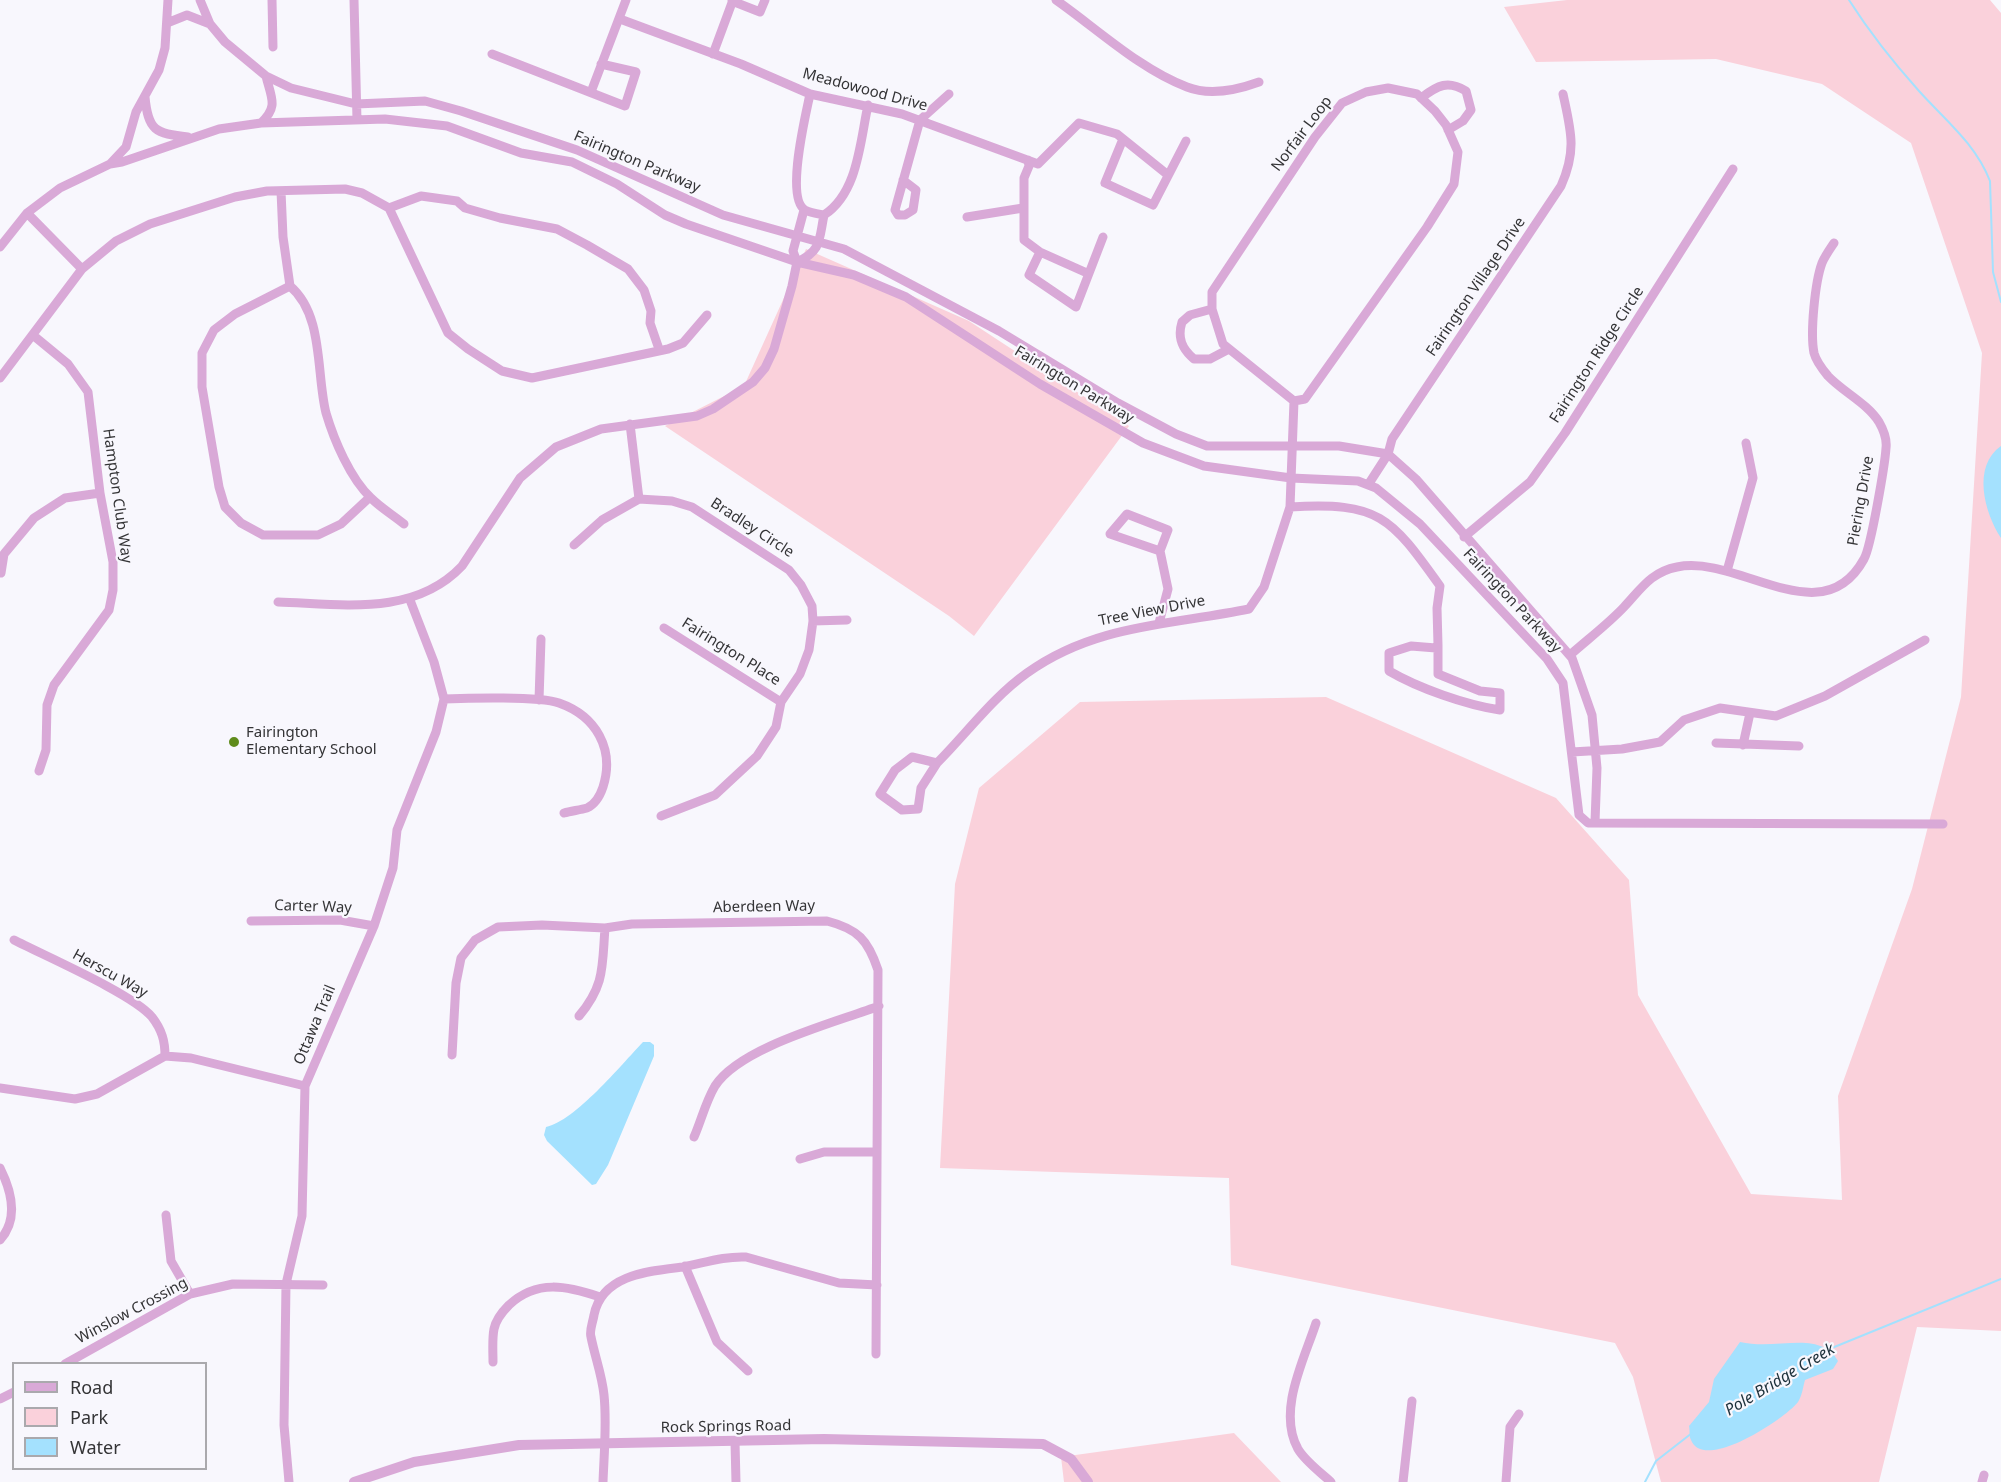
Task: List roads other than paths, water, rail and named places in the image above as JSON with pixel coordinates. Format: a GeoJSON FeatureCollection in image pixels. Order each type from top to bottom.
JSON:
{"type":"FeatureCollection","features":[{"type":"Feature","properties":{"kind":"street"},"geometry":{"type":"LineString","coordinates":[[110,164],[126,147],[136,112],[159,70],[165,48],[168,0]]}},
{"type":"Feature","properties":{"kind":"street","name":"Fairington Parkway"},"geometry":{"type":"LineString","coordinates":[[0,247],[27,213],[60,188],[110,164],[219,129],[261,123],[407,120],[437,124],[521,153],[572,162],[617,184],[665,215],[686,224],[797,262],[854,275],[906,297],[1040,384],[1143,443],[1204,466],[1291,478],[1347,480],[1376,488],[1420,524],[1547,659],[1563,683],[1579,815],[1588,823],[1595,822],[1595,750],[1592,715],[1570,655],[1464,537],[1416,479],[1388,454],[1339,446],[1207,446],[1176,434],[1118,403],[999,331],[844,249],[723,215],[577,150],[461,111],[425,101],[356,104],[291,88],[266,76],[232,48],[210,24],[200,0]]}},
{"type":"Feature","properties":{"kind":"street"},"geometry":{"type":"LineString","coordinates":[[272,0],[273,47]]}},
{"type":"Feature","properties":{"kind":"street"},"geometry":{"type":"LineString","coordinates":[[354,0],[357,120]]}},
{"type":"Feature","properties":{"kind":"street"},"geometry":{"type":"LineString","coordinates":[[591,92],[626,0]]}},
{"type":"Feature","properties":{"kind":"street"},"geometry":{"type":"LineString","coordinates":[[713,54],[733,1],[760,12],[765,0]]}},
{"type":"Feature","properties":{"kind":"street"},"geometry":{"type":"LineString","coordinates":[[1056,0],[1153,69],[1186,87],[1220,91],[1259,82]]}},
{"type":"Feature","properties":{"kind":"street"},"geometry":{"type":"LineString","coordinates":[[167,23],[187,15],[210,24]]}},
{"type":"Feature","properties":{"kind":"street","name":"Meadowood Drive"},"geometry":{"type":"LineString","coordinates":[[620,19],[810,94],[868,105],[920,120],[1028,160]]}},
{"type":"Feature","properties":{"kind":"street"},"geometry":{"type":"LineString","coordinates":[[492,54],[625,106],[636,72],[601,64]]}},
{"type":"Feature","properties":{"kind":"street"},"geometry":{"type":"LineString","coordinates":[[261,123],[272,113],[273,107],[266,76]]}},
{"type":"Feature","properties":{"kind":"street"},"geometry":{"type":"LineString","coordinates":[[1421,98],[1433,88],[1447,83],[1455,84],[1466,91],[1472,110],[1463,121],[1449,130]]}},
{"type":"Feature","properties":{"kind":"street","name":"Norfair Loop"},"geometry":{"type":"LineString","coordinates":[[1212,309],[1212,292],[1315,137],[1342,103],[1366,92],[1388,88],[1417,94],[1435,111],[1449,130],[1458,152],[1454,184],[1427,227],[1305,399],[1294,401]]}},
{"type":"Feature","properties":{"kind":"street"},"geometry":{"type":"LineString","coordinates":[[278,602],[366,605],[410,600],[452,577],[462,566],[520,478],[556,447],[573,438],[601,429],[697,416],[713,409],[753,382],[765,368],[774,349],[797,262],[793,251],[804,210],[795,175],[810,94]]}},
{"type":"Feature","properties":{"kind":"street"},"geometry":{"type":"LineString","coordinates":[[903,180],[920,120],[949,94]]}},
{"type":"Feature","properties":{"kind":"street","name":"Fairington Village Drive"},"geometry":{"type":"LineString","coordinates":[[1368,485],[1388,454],[1392,439],[1561,186],[1570,165],[1573,139],[1563,94]]}},
{"type":"Feature","properties":{"kind":"street"},"geometry":{"type":"LineString","coordinates":[[145,97],[149,122],[155,129],[165,135],[190,138]]}},
{"type":"Feature","properties":{"kind":"street"},"geometry":{"type":"LineString","coordinates":[[804,210],[824,215],[838,206],[853,175],[868,105]]}},
{"type":"Feature","properties":{"kind":"street"},"geometry":{"type":"LineString","coordinates":[[1028,160],[1038,164],[1079,123],[1117,134],[1168,175]]}},
{"type":"Feature","properties":{"kind":"street"},"geometry":{"type":"LineString","coordinates":[[1123,139],[1105,183],[1153,205],[1186,141]]}},
{"type":"Feature","properties":{"kind":"street"},"geometry":{"type":"LineString","coordinates":[[1028,160],[1029,166],[1024,178],[1024,240],[1040,252],[1087,273]]}},
{"type":"Feature","properties":{"kind":"street","name":"Fairington Ridge Circle"},"geometry":{"type":"LineString","coordinates":[[1464,537],[1530,482],[1565,433],[1733,169]]}},
{"type":"Feature","properties":{"kind":"street"},"geometry":{"type":"LineString","coordinates":[[0,378],[34,336],[82,269],[116,241],[150,224],[236,197],[281,191],[345,189],[362,193],[389,208],[448,333],[468,350],[502,371],[532,378],[683,343],[707,315]]}},
{"type":"Feature","properties":{"kind":"street"},"geometry":{"type":"LineString","coordinates":[[281,191],[283,237],[290,286],[301,296],[309,318],[326,411],[333,435],[342,456],[370,497],[404,524]]}},
{"type":"Feature","properties":{"kind":"street"},"geometry":{"type":"LineString","coordinates":[[389,208],[421,196],[457,201],[465,208],[557,229],[628,269],[644,290],[651,311],[650,323],[659,349]]}},
{"type":"Feature","properties":{"kind":"street"},"geometry":{"type":"LineString","coordinates":[[967,217],[1023,208]]}},
{"type":"Feature","properties":{"kind":"street"},"geometry":{"type":"LineString","coordinates":[[27,213],[82,269]]}},
{"type":"Feature","properties":{"kind":"street"},"geometry":{"type":"LineString","coordinates":[[797,262],[812,255],[819,242],[824,215]]}},
{"type":"Feature","properties":{"kind":"street"},"geometry":{"type":"LineString","coordinates":[[1040,252],[1029,276],[1076,307],[1102,237]]}},
{"type":"Feature","properties":{"kind":"street","name":"Piering Drive"},"geometry":{"type":"LineString","coordinates":[[1570,655],[1624,607],[1640,586],[1654,575],[1678,567],[1727,571],[1788,591],[1827,591],[1842,586],[1856,573],[1866,556],[1887,446],[1878,420],[1829,377],[1815,355],[1814,323],[1822,263],[1834,243]]}},
{"type":"Feature","properties":{"kind":"street"},"geometry":{"type":"LineString","coordinates":[[290,286],[235,314],[214,330],[202,353],[202,387],[219,487],[225,507],[241,523],[263,535],[318,535],[341,524],[370,497]]}},
{"type":"Feature","properties":{"kind":"street"},"geometry":{"type":"LineString","coordinates":[[1229,349],[1210,359],[1194,359],[1184,351],[1180,340],[1182,322],[1190,315],[1212,309],[1223,344],[1294,401],[1291,447]]}},
{"type":"Feature","properties":{"kind":"street","name":"Hampton Club Way"},"geometry":{"type":"LineString","coordinates":[[34,336],[68,364],[88,392],[100,493],[113,562],[113,590],[109,610],[54,685],[46,705],[46,750],[39,771]]}},
{"type":"Feature","properties":{"kind":"street"},"geometry":{"type":"LineString","coordinates":[[574,545],[602,520],[639,499],[630,424]]}},
{"type":"Feature","properties":{"kind":"street"},"geometry":{"type":"LineString","coordinates":[[1727,571],[1753,478],[1746,443]]}},
{"type":"Feature","properties":{"kind":"street","name":"Tree View Drive"},"geometry":{"type":"LineString","coordinates":[[937,763],[912,757],[890,776],[880,794],[902,810],[918,809],[921,788],[937,763],[983,713],[1027,673],[1098,636],[1158,623],[1249,609],[1264,587],[1290,507],[1291,447]]}},
{"type":"Feature","properties":{"kind":"street"},"geometry":{"type":"LineString","coordinates":[[1,573],[4,554],[34,518],[65,498],[100,493]]}},
{"type":"Feature","properties":{"kind":"street","name":"Bradley Circle"},"geometry":{"type":"LineString","coordinates":[[639,499],[672,501],[692,507],[789,570],[801,585],[812,606],[813,621],[809,650],[800,674],[781,702],[776,727],[757,756],[735,779],[715,795],[661,816]]}},
{"type":"Feature","properties":{"kind":"street"},"geometry":{"type":"LineString","coordinates":[[1290,507],[1359,508],[1387,520],[1412,547],[1440,586],[1437,608],[1438,645],[1438,674],[1480,691],[1500,693],[1500,710],[1481,707],[1406,681],[1389,671],[1389,653],[1411,646],[1436,648],[1438,645]]}},
{"type":"Feature","properties":{"kind":"street"},"geometry":{"type":"LineString","coordinates":[[1158,623],[1168,589],[1160,551],[1168,530],[1127,514],[1110,534],[1160,551]]}},
{"type":"Feature","properties":{"kind":"street","name":"Ottawa Trail"},"geometry":{"type":"LineString","coordinates":[[289,1482],[284,1425],[286,1284],[302,1215],[305,1086],[374,926],[393,868],[397,831],[436,732],[444,699],[434,662],[410,600]]}},
{"type":"Feature","properties":{"kind":"street"},"geometry":{"type":"LineString","coordinates":[[813,621],[847,620]]}},
{"type":"Feature","properties":{"kind":"street","name":"Fairington Place"},"geometry":{"type":"LineString","coordinates":[[664,628],[781,702]]}},
{"type":"Feature","properties":{"kind":"street"},"geometry":{"type":"LineString","coordinates":[[539,700],[541,639]]}},
{"type":"Feature","properties":{"kind":"street"},"geometry":{"type":"LineString","coordinates":[[1572,752],[1622,749],[1660,742],[1684,720],[1720,708],[1776,716],[1825,696],[1925,640]]}},
{"type":"Feature","properties":{"kind":"street"},"geometry":{"type":"LineString","coordinates":[[444,699],[539,700],[557,702],[576,711],[598,732],[606,751],[608,771],[599,798],[588,807],[564,813]]}},
{"type":"Feature","properties":{"kind":"street"},"geometry":{"type":"LineString","coordinates":[[1743,745],[1750,713]]}},
{"type":"Feature","properties":{"kind":"street"},"geometry":{"type":"LineString","coordinates":[[1716,743],[1798,746]]}},
{"type":"Feature","properties":{"kind":"street"},"geometry":{"type":"LineString","coordinates":[[1595,822],[1943,824]]}},
{"type":"Feature","properties":{"kind":"street","name":"Carter Way"},"geometry":{"type":"LineString","coordinates":[[251,921],[340,920],[374,926]]}},
{"type":"Feature","properties":{"kind":"street","name":"Aberdeen Way"},"geometry":{"type":"LineString","coordinates":[[452,1055],[456,983],[461,957],[475,940],[498,927],[542,925],[605,928],[632,924],[827,921],[845,926],[861,937],[871,948],[878,970],[876,1354]]}},
{"type":"Feature","properties":{"kind":"street"},"geometry":{"type":"LineString","coordinates":[[579,1016],[594,998],[602,978],[605,928]]}},
{"type":"Feature","properties":{"kind":"street","name":"Herscu Way"},"geometry":{"type":"LineString","coordinates":[[14,940],[128,999],[150,1015],[165,1041],[165,1056]]}},
{"type":"Feature","properties":{"kind":"street"},"geometry":{"type":"LineString","coordinates":[[694,1137],[714,1087],[726,1072],[753,1053],[879,1006]]}},
{"type":"Feature","properties":{"kind":"street"},"geometry":{"type":"LineString","coordinates":[[0,1088],[75,1100],[97,1094],[165,1056],[191,1059],[305,1086]]}},
{"type":"Feature","properties":{"kind":"street"},"geometry":{"type":"LineString","coordinates":[[800,1160],[824,1152],[877,1152]]}},
{"type":"Feature","properties":{"kind":"street"},"geometry":{"type":"LineString","coordinates":[[0,1168],[11,1200],[12,1216],[8,1231],[0,1240]]}},
{"type":"Feature","properties":{"kind":"street"},"geometry":{"type":"LineString","coordinates":[[166,1215],[171,1261],[190,1294]]}},
{"type":"Feature","properties":{"kind":"street"},"geometry":{"type":"LineString","coordinates":[[603,1482],[604,1398],[601,1370],[590,1335],[595,1308],[600,1297],[619,1282],[636,1273],[731,1257],[746,1257],[839,1283],[877,1285]]}},
{"type":"Feature","properties":{"kind":"street"},"geometry":{"type":"LineString","coordinates":[[685,1266],[717,1342],[748,1371]]}},
{"type":"Feature","properties":{"kind":"street","name":"Winslow Crossing"},"geometry":{"type":"LineString","coordinates":[[69,1362],[190,1294],[233,1284],[323,1285]]}},
{"type":"Feature","properties":{"kind":"street"},"geometry":{"type":"LineString","coordinates":[[493,1362],[495,1329],[500,1314],[518,1296],[546,1286],[570,1287],[600,1297]]}},
{"type":"Feature","properties":{"kind":"street"},"geometry":{"type":"LineString","coordinates":[[1316,1323],[1292,1400],[1289,1418],[1293,1438],[1299,1451],[1331,1482]]}},
{"type":"Feature","properties":{"kind":"street"},"geometry":{"type":"LineString","coordinates":[[0,1399],[12,1396]]}},
{"type":"Feature","properties":{"kind":"street"},"geometry":{"type":"LineString","coordinates":[[1403,1482],[1412,1401]]}},
{"type":"Feature","properties":{"kind":"street"},"geometry":{"type":"LineString","coordinates":[[1506,1482],[1510,1427],[1518,1413]]}},
{"type":"Feature","properties":{"kind":"street","name":"Rock Springs Road"},"geometry":{"type":"LineString","coordinates":[[354,1482],[414,1462],[478,1449],[519,1445],[824,1439],[1043,1444],[1071,1460],[1088,1482]]}},
{"type":"Feature","properties":{"kind":"street"},"geometry":{"type":"LineString","coordinates":[[735,1442],[736,1482]]}},
{"type":"Feature","properties":{"kind":"water"},"geometry":{"type":"Polygon","coordinates":[[[2001,446],[2001,538],[1986,503],[1984,477],[1986,465],[2001,446]]]}},
{"type":"Feature","properties":{"kind":"water"},"geometry":{"type":"Polygon","coordinates":[[[643,1042],[650,1042],[654,1045],[654,1056],[608,1165],[596,1184],[592,1185],[547,1141],[544,1135],[546,1127],[558,1123],[584,1104],[643,1042]]]}},
{"type":"Feature","properties":{"kind":"water"},"geometry":{"type":"Polygon","coordinates":[[[1740,1342],[1812,1344],[1830,1349],[1838,1361],[1833,1369],[1805,1380],[1798,1402],[1762,1430],[1727,1447],[1712,1450],[1699,1448],[1691,1440],[1689,1426],[1709,1402],[1714,1379],[1740,1342]]]}},
{"type":"Feature","properties":{"kind":"waterway"},"geometry":{"type":"LineString","coordinates":[[1849,0],[1891,58],[1968,143],[1984,167],[1990,181],[1993,272],[2001,302]]}},
{"type":"Feature","properties":{"kind":"waterway","name":"Pole Bridge Creek"},"geometry":{"type":"LineString","coordinates":[[1827,1350],[2001,1279]]}},
{"type":"Feature","properties":{"kind":"waterway","name":"Pole Bridge Creek"},"geometry":{"type":"LineString","coordinates":[[1645,1482],[1656,1461],[1692,1433]]}},
{"type":"Feature","properties":{"kind":"place","name":"Fairington Elementary School"},"geometry":{"type":"Point","coordinates":[234,742]}}]}
